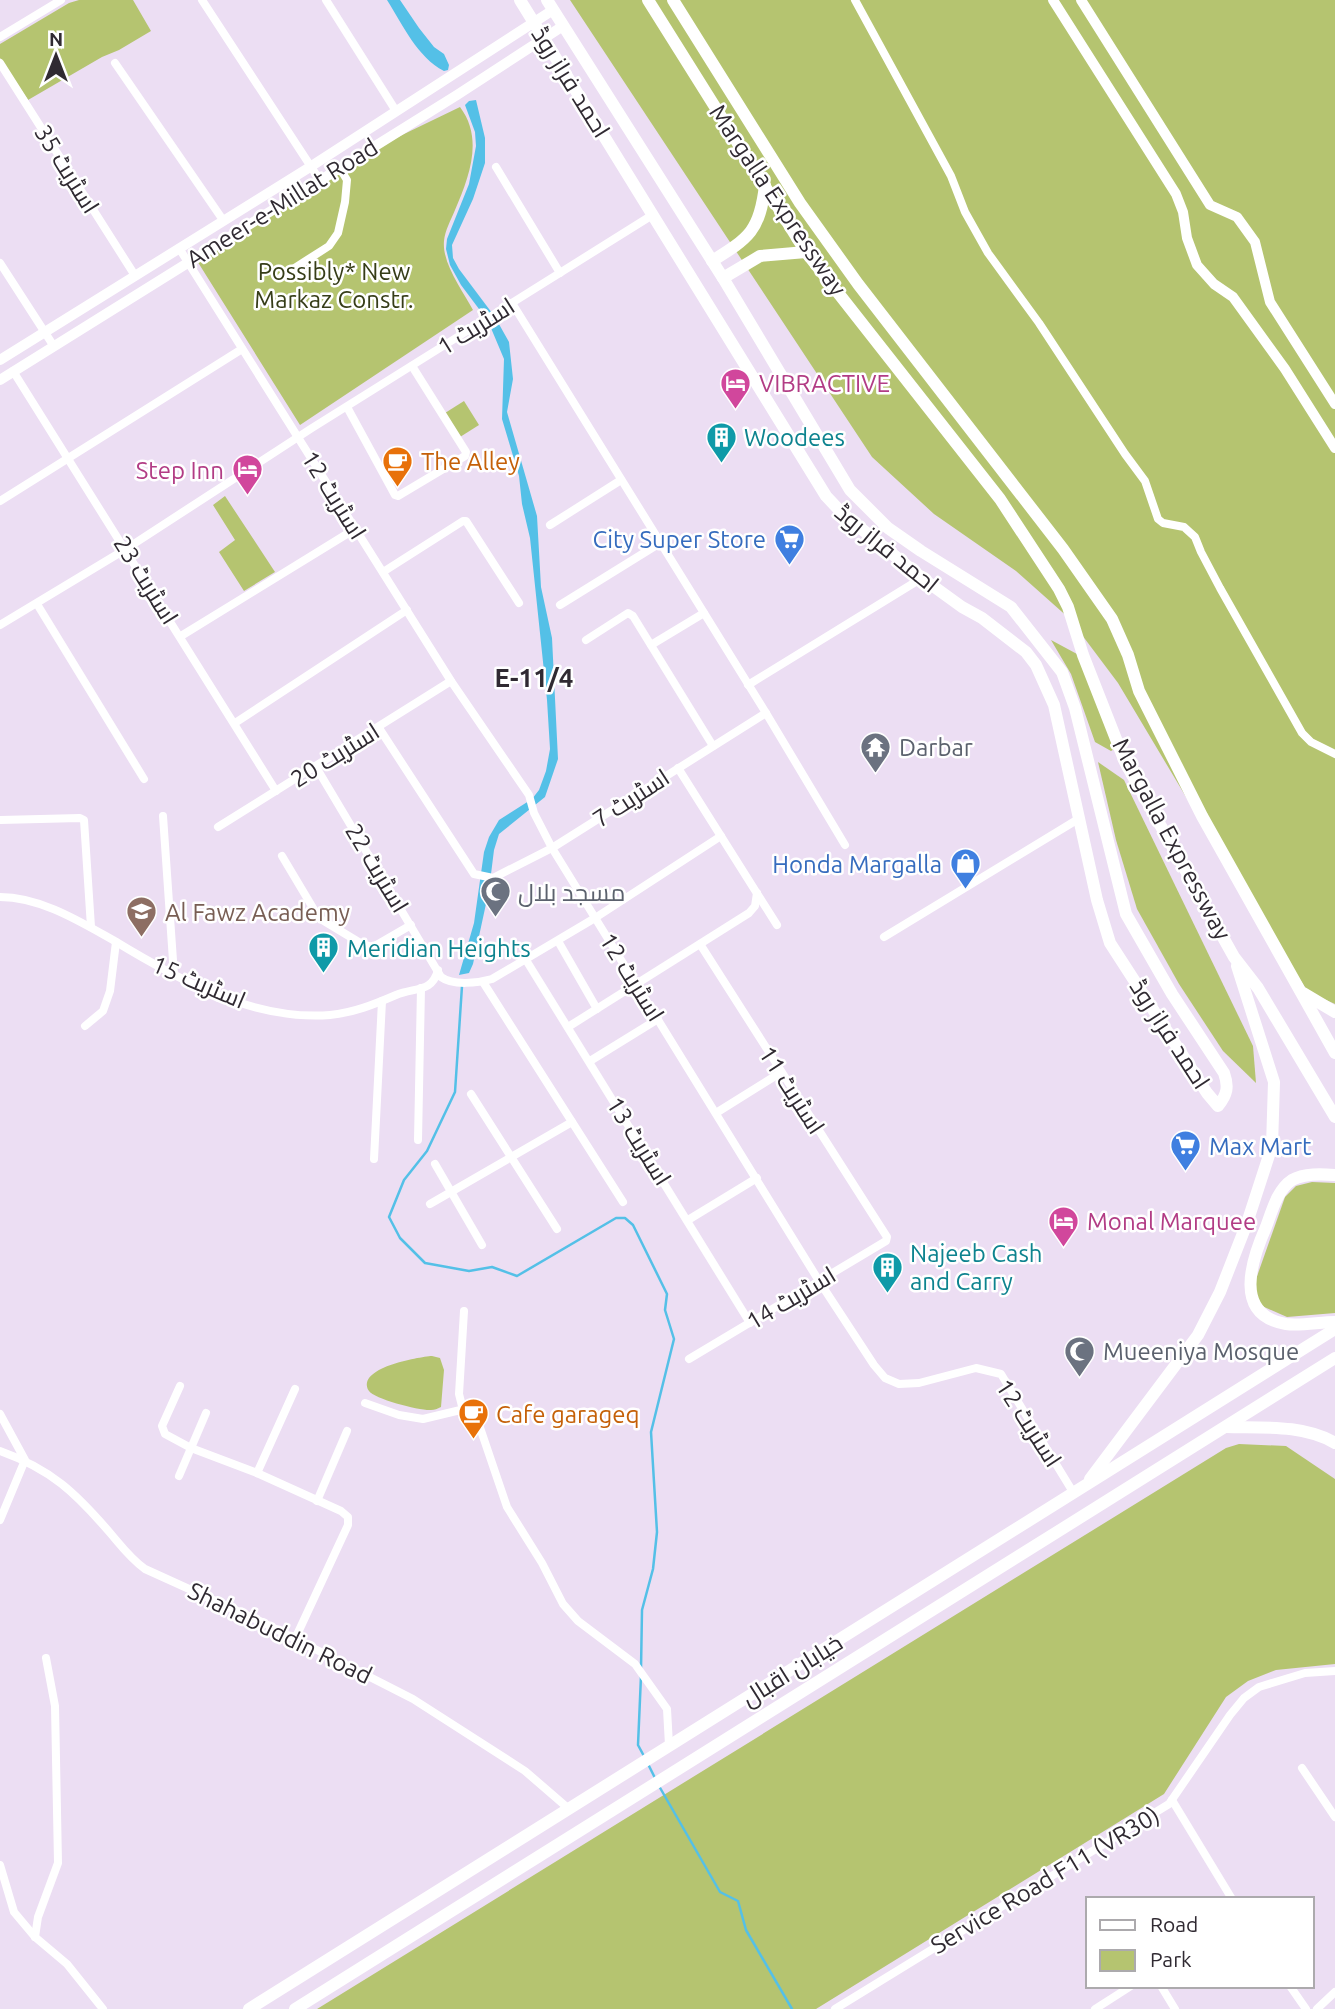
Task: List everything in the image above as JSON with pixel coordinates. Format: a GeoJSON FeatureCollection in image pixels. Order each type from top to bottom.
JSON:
{"type":"FeatureCollection","features":[{"type":"Feature","properties":{"kind":"main road","name":"احمد فراز روڈ"},"geometry":{"type":"LineString","coordinates":[[520,0],[826,496],[842,513],[922,578],[982,618],[1026,652],[1036,665],[1054,705],[1097,900],[1110,943],[1218,1106],[1226,1096],[1227,1083],[1224,1073],[1172,994],[1126,914],[1074,708],[1062,672],[1011,607],[888,528],[850,491],[723,278],[550,5]]}},
{"type":"Feature","properties":{"kind":"main road","name":"Margalla Expressway"},"geometry":{"type":"LineString","coordinates":[[648,0],[806,252],[1000,499],[1059,589],[1071,615],[1120,753],[1234,957],[1258,989],[1335,1117]]}},
{"type":"Feature","properties":{"kind":"main road","name":"Margalla Expressway"},"geometry":{"type":"LineString","coordinates":[[673,0],[800,203],[866,294],[1056,539],[1112,619],[1125,646],[1139,691],[1202,816],[1335,1053]]}},
{"type":"Feature","properties":{"kind":"main road"},"geometry":{"type":"LineString","coordinates":[[1053,0],[1176,194],[1197,265],[1214,284],[1233,297],[1285,369],[1335,448]]}},
{"type":"Feature","properties":{"kind":"main road"},"geometry":{"type":"LineString","coordinates":[[1081,0],[1210,205],[1237,217],[1255,242],[1270,302],[1335,404]]}},
{"type":"Feature","properties":{"kind":"main road","name":"Ameer-e-Millat Road"},"geometry":{"type":"LineString","coordinates":[[0,359],[310,167],[534,22],[550,5]]}},
{"type":"Feature","properties":{"kind":"main road","name":"Ameer-e-Millat Road"},"geometry":{"type":"LineString","coordinates":[[0,380],[563,26]]}},
{"type":"Feature","properties":{"kind":"main road"},"geometry":{"type":"LineString","coordinates":[[631,178],[652,166]]}},
{"type":"Feature","properties":{"kind":"main road"},"geometry":{"type":"LineString","coordinates":[[712,261],[747,237],[762,209],[765,185]]}},
{"type":"Feature","properties":{"kind":"main road"},"geometry":{"type":"LineString","coordinates":[[723,278],[760,256],[806,252]]}},
{"type":"Feature","properties":{"kind":"main road"},"geometry":{"type":"LineString","coordinates":[[711,308],[733,295]]}},
{"type":"Feature","properties":{"kind":"main road"},"geometry":{"type":"LineString","coordinates":[[1085,1484],[1172,1373],[1198,1335],[1220,1292],[1247,1223],[1272,1146],[1274,1082],[1234,957]]}},
{"type":"Feature","properties":{"kind":"main road"},"geometry":{"type":"LineString","coordinates":[[1303,993],[1335,1012]]}},
{"type":"Feature","properties":{"kind":"main road"},"geometry":{"type":"LineString","coordinates":[[1335,1175],[1311,1175],[1293,1180],[1280,1194],[1259,1244],[1250,1280],[1251,1300],[1274,1321],[1288,1324],[1335,1322]]}},
{"type":"Feature","properties":{"kind":"main road","name":"خیابان اقبال"},"geometry":{"type":"LineString","coordinates":[[249,2009],[267,2004],[669,1745],[781,1678],[1085,1484],[1335,1329]]}},
{"type":"Feature","properties":{"kind":"main road","name":"خیابان اقبال"},"geometry":{"type":"LineString","coordinates":[[295,2009],[1335,1358]]}},
{"type":"Feature","properties":{"kind":"main road"},"geometry":{"type":"LineString","coordinates":[[1225,1427],[1314,1433],[1335,1443]]}},
{"type":"Feature","properties":{"kind":"main road"},"geometry":{"type":"LineString","coordinates":[[978,1552],[991,1573]]}},
{"type":"Feature","properties":{"kind":"main road"},"geometry":{"type":"LineString","coordinates":[[569,1810],[584,1829]]}},
{"type":"Feature","properties":{"kind":"street"},"geometry":{"type":"LineString","coordinates":[[0,37],[61,0]]}},
{"type":"Feature","properties":{"kind":"street"},"geometry":{"type":"LineString","coordinates":[[202,0],[319,179]]}},
{"type":"Feature","properties":{"kind":"street"},"geometry":{"type":"LineString","coordinates":[[326,0],[396,111]]}},
{"type":"Feature","properties":{"kind":"street"},"geometry":{"type":"LineString","coordinates":[[855,0],[951,176],[965,212],[988,253],[1039,323],[1125,454],[1140,471],[1158,519],[1163,523],[1184,527],[1195,537],[1214,579],[1302,733],[1311,742],[1335,754]]}},
{"type":"Feature","properties":{"kind":"street","name":"اسٹریٹ 35"},"geometry":{"type":"LineString","coordinates":[[0,63],[134,274]]}},
{"type":"Feature","properties":{"kind":"street"},"geometry":{"type":"LineString","coordinates":[[115,63],[223,220]]}},
{"type":"Feature","properties":{"kind":"street"},"geometry":{"type":"LineString","coordinates":[[282,276],[329,246],[338,233],[347,180],[339,167]]}},
{"type":"Feature","properties":{"kind":"street"},"geometry":{"type":"LineString","coordinates":[[496,167],[560,273]]}},
{"type":"Feature","properties":{"kind":"street","name":"اسٹریٹ 1"},"geometry":{"type":"LineString","coordinates":[[126,549],[346,407],[654,215]]}},
{"type":"Feature","properties":{"kind":"street","name":"اسٹریٹ 12"},"geometry":{"type":"LineString","coordinates":[[179,248],[451,681],[529,795],[534,813],[552,848],[819,1281],[874,1365],[885,1378],[899,1384],[976,1368],[1001,1374],[1073,1492]]}},
{"type":"Feature","properties":{"kind":"street"},"geometry":{"type":"LineString","coordinates":[[0,263],[53,345]]}},
{"type":"Feature","properties":{"kind":"street"},"geometry":{"type":"LineString","coordinates":[[512,303],[845,845]]}},
{"type":"Feature","properties":{"kind":"street"},"geometry":{"type":"LineString","coordinates":[[0,501],[243,349]]}},
{"type":"Feature","properties":{"kind":"street"},"geometry":{"type":"LineString","coordinates":[[346,407],[395,495],[398,496],[465,456],[466,452],[412,366]]}},
{"type":"Feature","properties":{"kind":"street","name":"اسٹریٹ 23"},"geometry":{"type":"LineString","coordinates":[[13,371],[276,790]]}},
{"type":"Feature","properties":{"kind":"street"},"geometry":{"type":"LineString","coordinates":[[550,525],[621,481]]}},
{"type":"Feature","properties":{"kind":"street"},"geometry":{"type":"LineString","coordinates":[[383,572],[463,521],[469,524],[519,603]]}},
{"type":"Feature","properties":{"kind":"street"},"geometry":{"type":"LineString","coordinates":[[181,636],[355,529]]}},
{"type":"Feature","properties":{"kind":"street"},"geometry":{"type":"LineString","coordinates":[[560,604],[660,543]]}},
{"type":"Feature","properties":{"kind":"street"},"geometry":{"type":"LineString","coordinates":[[0,625],[126,549]]}},
{"type":"Feature","properties":{"kind":"street"},"geometry":{"type":"LineString","coordinates":[[748,685],[922,578]]}},
{"type":"Feature","properties":{"kind":"street"},"geometry":{"type":"LineString","coordinates":[[37,604],[144,779]]}},
{"type":"Feature","properties":{"kind":"street"},"geometry":{"type":"LineString","coordinates":[[235,723],[407,610]]}},
{"type":"Feature","properties":{"kind":"street"},"geometry":{"type":"LineString","coordinates":[[651,645],[704,613]]}},
{"type":"Feature","properties":{"kind":"street"},"geometry":{"type":"LineString","coordinates":[[586,640],[631,614],[713,746]]}},
{"type":"Feature","properties":{"kind":"street","name":"اسٹریٹ 20"},"geometry":{"type":"LineString","coordinates":[[218,827],[451,681]]}},
{"type":"Feature","properties":{"kind":"street","name":"اسٹریٹ 7"},"geometry":{"type":"LineString","coordinates":[[379,727],[474,874],[493,878],[552,848],[766,713]]}},
{"type":"Feature","properties":{"kind":"street","name":"اسٹریٹ 22"},"geometry":{"type":"LineString","coordinates":[[316,767],[438,970]]}},
{"type":"Feature","properties":{"kind":"street"},"geometry":{"type":"LineString","coordinates":[[678,768],[777,925]]}},
{"type":"Feature","properties":{"kind":"street"},"geometry":{"type":"LineString","coordinates":[[163,816],[174,975]]}},
{"type":"Feature","properties":{"kind":"street"},"geometry":{"type":"LineString","coordinates":[[884,937],[1080,818]]}},
{"type":"Feature","properties":{"kind":"street"},"geometry":{"type":"LineString","coordinates":[[0,820],[84,820],[91,928]]}},
{"type":"Feature","properties":{"kind":"street"},"geometry":{"type":"LineString","coordinates":[[438,970],[445,981],[483,982],[596,918],[721,836]]}},
{"type":"Feature","properties":{"kind":"street"},"geometry":{"type":"LineString","coordinates":[[282,856],[319,918],[362,944],[373,947],[411,926]]}},
{"type":"Feature","properties":{"kind":"street"},"geometry":{"type":"LineString","coordinates":[[568,1027],[752,911],[757,893]]}},
{"type":"Feature","properties":{"kind":"street","name":"اسٹریٹ 15"},"geometry":{"type":"LineString","coordinates":[[0,897],[25,899],[91,928],[174,975],[218,995],[240,1003],[288,1013],[331,1015],[382,1001],[434,982],[438,970]]}},
{"type":"Feature","properties":{"kind":"street"},"geometry":{"type":"LineString","coordinates":[[558,941],[597,1009]]}},
{"type":"Feature","properties":{"kind":"street"},"geometry":{"type":"LineString","coordinates":[[85,1026],[103,1011],[110,991],[116,942]]}},
{"type":"Feature","properties":{"kind":"street","name":"اسٹریٹ 11"},"geometry":{"type":"LineString","coordinates":[[700,944],[780,1073],[886,1233]]}},
{"type":"Feature","properties":{"kind":"street","name":"اسٹریٹ 13"},"geometry":{"type":"LineString","coordinates":[[526,960],[750,1322]]}},
{"type":"Feature","properties":{"kind":"street"},"geometry":{"type":"LineString","coordinates":[[483,982],[623,1202]]}},
{"type":"Feature","properties":{"kind":"street"},"geometry":{"type":"LineString","coordinates":[[418,1140],[421,988]]}},
{"type":"Feature","properties":{"kind":"street"},"geometry":{"type":"LineString","coordinates":[[374,1159],[382,1001]]}},
{"type":"Feature","properties":{"kind":"street"},"geometry":{"type":"LineString","coordinates":[[590,1061],[658,1019]]}},
{"type":"Feature","properties":{"kind":"street"},"geometry":{"type":"LineString","coordinates":[[716,1113],[780,1073]]}},
{"type":"Feature","properties":{"kind":"street"},"geometry":{"type":"LineString","coordinates":[[471,1094],[557,1228]]}},
{"type":"Feature","properties":{"kind":"street"},"geometry":{"type":"LineString","coordinates":[[430,1204],[572,1122]]}},
{"type":"Feature","properties":{"kind":"street"},"geometry":{"type":"LineString","coordinates":[[436,1164],[482,1245]]}},
{"type":"Feature","properties":{"kind":"street"},"geometry":{"type":"LineString","coordinates":[[688,1220],[757,1178]]}},
{"type":"Feature","properties":{"kind":"street","name":"اسٹریٹ 14"},"geometry":{"type":"LineString","coordinates":[[689,1359],[886,1241],[886,1233]]}},
{"type":"Feature","properties":{"kind":"street"},"geometry":{"type":"LineString","coordinates":[[463,1410],[459,1394],[464,1311]]}},
{"type":"Feature","properties":{"kind":"street"},"geometry":{"type":"LineString","coordinates":[[180,1386],[162,1426],[165,1434],[191,1448],[341,1511],[348,1517],[348,1525],[295,1639]]}},
{"type":"Feature","properties":{"kind":"street"},"geometry":{"type":"LineString","coordinates":[[257,1474],[295,1389]]}},
{"type":"Feature","properties":{"kind":"street"},"geometry":{"type":"LineString","coordinates":[[365,1403],[399,1415],[424,1419],[473,1407],[507,1507],[542,1563],[563,1604],[578,1621],[635,1664],[667,1709],[669,1745]]}},
{"type":"Feature","properties":{"kind":"street"},"geometry":{"type":"LineString","coordinates":[[179,1476],[205,1413]]}},
{"type":"Feature","properties":{"kind":"street"},"geometry":{"type":"LineString","coordinates":[[0,1414],[26,1460],[0,1520]]}},
{"type":"Feature","properties":{"kind":"street"},"geometry":{"type":"LineString","coordinates":[[317,1501],[347,1431]]}},
{"type":"Feature","properties":{"kind":"street","name":"Shahabuddin Road"},"geometry":{"type":"LineString","coordinates":[[0,1451],[26,1460],[61,1482],[131,1559],[145,1569],[381,1681],[451,1723],[539,1782],[569,1810]]}},
{"type":"Feature","properties":{"kind":"street"},"geometry":{"type":"LineString","coordinates":[[35,1937],[38,1917],[58,1863],[55,1706],[46,1658]]}},
{"type":"Feature","properties":{"kind":"street","name":"Service Road F11 (VR30)"},"geometry":{"type":"LineString","coordinates":[[835,2009],[1169,1804],[1244,1698],[1259,1687],[1305,1673],[1335,1671]]}},
{"type":"Feature","properties":{"kind":"street"},"geometry":{"type":"LineString","coordinates":[[1302,1768],[1335,1817]]}},
{"type":"Feature","properties":{"kind":"street"},"geometry":{"type":"LineString","coordinates":[[1172,1800],[1231,1897]]}},
{"type":"Feature","properties":{"kind":"street"},"geometry":{"type":"LineString","coordinates":[[0,1864],[14,1912],[35,1937],[67,1964],[103,2009]]}},
{"type":"Feature","properties":{"kind":"street"},"geometry":{"type":"LineString","coordinates":[[1095,2009],[1128,1988]]}},
{"type":"Feature","properties":{"kind":"street"},"geometry":{"type":"LineString","coordinates":[[1162,1988],[1175,2009]]}},
{"type":"Feature","properties":{"kind":"street"},"geometry":{"type":"LineString","coordinates":[[1291,1988],[1306,2009]]}},
{"type":"Feature","properties":{"kind":"street"},"geometry":{"type":"LineString","coordinates":[[1317,2009],[1335,1992]]}},
{"type":"Feature","properties":{"kind":"green space"},"geometry":{"type":"Polygon","coordinates":[[[79,0],[133,0],[151,31],[28,100],[0,58],[0,44],[69,3],[79,0]]]}},
{"type":"Feature","properties":{"kind":"green space"},"geometry":{"type":"Polygon","coordinates":[[[570,0],[1335,0],[1335,1004],[1308,992],[1232,874],[1118,683],[1070,619],[1016,571],[934,514],[872,457],[570,0]]]}},
{"type":"Feature","properties":{"kind":"green space","name":"Possibly* New Markaz Constr."},"geometry":{"type":"Polygon","coordinates":[[[460,107],[471,132],[472,158],[446,233],[444,250],[450,268],[473,310],[300,425],[194,256],[373,149],[460,107]]]}},
{"type":"Feature","properties":{"kind":"green space"},"geometry":{"type":"Polygon","coordinates":[[[464,401],[479,425],[460,437],[445,413],[464,401]]]}},
{"type":"Feature","properties":{"kind":"green space"},"geometry":{"type":"Polygon","coordinates":[[[225,496],[275,572],[244,591],[219,552],[235,540],[213,505],[225,496]]]}},
{"type":"Feature","properties":{"kind":"green space"},"geometry":{"type":"Polygon","coordinates":[[[1051,640],[1077,654],[1116,748],[1111,751],[1095,742],[1071,674],[1051,640]]]}},
{"type":"Feature","properties":{"kind":"green space"},"geometry":{"type":"Polygon","coordinates":[[[1098,762],[1124,780],[1253,1046],[1256,1083],[1223,1051],[1179,984],[1137,909],[1116,840],[1098,762]]]}},
{"type":"Feature","properties":{"kind":"green space"},"geometry":{"type":"Polygon","coordinates":[[[1312,1182],[1335,1183],[1335,1313],[1287,1317],[1262,1306],[1257,1298],[1255,1282],[1285,1197],[1296,1186],[1312,1182]]]}},
{"type":"Feature","properties":{"kind":"green space"},"geometry":{"type":"Polygon","coordinates":[[[432,1356],[440,1358],[444,1370],[441,1407],[426,1410],[408,1407],[369,1391],[367,1383],[379,1370],[402,1361],[432,1356]]]}},
{"type":"Feature","properties":{"kind":"green space"},"geometry":{"type":"Polygon","coordinates":[[[1239,1444],[1286,1446],[1335,1479],[1335,1664],[1276,1670],[1248,1681],[1226,1697],[1164,1794],[816,2009],[317,2009],[1226,1448],[1239,1444]]]}},
{"type":"Feature","properties":{"kind":"water"},"geometry":{"type":"Polygon","coordinates":[[[387,0],[400,0],[434,47],[444,54],[449,65],[448,70],[444,71],[434,65],[418,49],[387,0]]]}},
{"type":"Feature","properties":{"kind":"water"},"geometry":{"type":"Polygon","coordinates":[[[476,100],[485,138],[485,163],[473,199],[452,245],[453,258],[495,317],[509,342],[513,379],[507,412],[537,516],[541,587],[552,638],[558,759],[545,797],[499,834],[473,964],[469,973],[459,975],[474,923],[484,852],[489,837],[499,820],[532,799],[539,790],[550,749],[530,538],[519,476],[502,419],[504,359],[488,321],[461,285],[450,265],[446,249],[447,239],[469,184],[476,146],[475,132],[465,105],[476,100]]]}},
{"type":"Feature","properties":{"kind":"waterway"},"geometry":{"type":"LineString","coordinates":[[462,986],[455,1092],[427,1151],[404,1180],[389,1217],[400,1238],[425,1263],[469,1271],[492,1267],[517,1276],[616,1218],[625,1218],[633,1225],[667,1294],[665,1310],[674,1339],[651,1432],[657,1532],[653,1569],[642,1610],[641,1669]]}},
{"type":"Feature","properties":{"kind":"waterway"},"geometry":{"type":"LineString","coordinates":[[641,1676],[638,1745],[645,1758]]}},
{"type":"Feature","properties":{"kind":"waterway"},"geometry":{"type":"LineString","coordinates":[[648,1764],[656,1780]]}},
{"type":"Feature","properties":{"kind":"waterway"},"geometry":{"type":"LineString","coordinates":[[659,1786],[720,1892],[738,1901],[746,1930],[792,2009]]}},
{"type":"Feature","properties":{"kind":"place","name":"VIBRACTIVE"},"geometry":{"type":"Point","coordinates":[736,410]}},
{"type":"Feature","properties":{"kind":"place","name":"Woodees"},"geometry":{"type":"Point","coordinates":[721,464]}},
{"type":"Feature","properties":{"kind":"place","name":"The Alley"},"geometry":{"type":"Point","coordinates":[398,488]}},
{"type":"Feature","properties":{"kind":"place","name":"Step Inn"},"geometry":{"type":"Point","coordinates":[247,497]}},
{"type":"Feature","properties":{"kind":"place","name":"City Super Store"},"geometry":{"type":"Point","coordinates":[789,566]}},
{"type":"Feature","properties":{"kind":"place","name":"Darbar"},"geometry":{"type":"Point","coordinates":[876,774]}},
{"type":"Feature","properties":{"kind":"place","name":"Honda Margalla"},"geometry":{"type":"Point","coordinates":[965,891]}},
{"type":"Feature","properties":{"kind":"place","name":"مسجد بلال"},"geometry":{"type":"Point","coordinates":[495,919]}},
{"type":"Feature","properties":{"kind":"place","name":"Al Fawz Academy"},"geometry":{"type":"Point","coordinates":[142,939]}},
{"type":"Feature","properties":{"kind":"place","name":"Meridian Heights"},"geometry":{"type":"Point","coordinates":[324,975]}},
{"type":"Feature","properties":{"kind":"place","name":"Max Mart"},"geometry":{"type":"Point","coordinates":[1186,1173]}},
{"type":"Feature","properties":{"kind":"place","name":"Monal Marquee"},"geometry":{"type":"Point","coordinates":[1064,1248]}},
{"type":"Feature","properties":{"kind":"place","name":"Najeeb Cash and Carry"},"geometry":{"type":"Point","coordinates":[887,1294]}},
{"type":"Feature","properties":{"kind":"place","name":"Mueeniya Mosque"},"geometry":{"type":"Point","coordinates":[1080,1378]}},
{"type":"Feature","properties":{"kind":"place","name":"Cafe garageq"},"geometry":{"type":"Point","coordinates":[473,1441]}},
{"type":"Feature","properties":{"kind":"district","name":"E-11/4"},"geometry":{"type":"Point","coordinates":[534,677]}}]}
